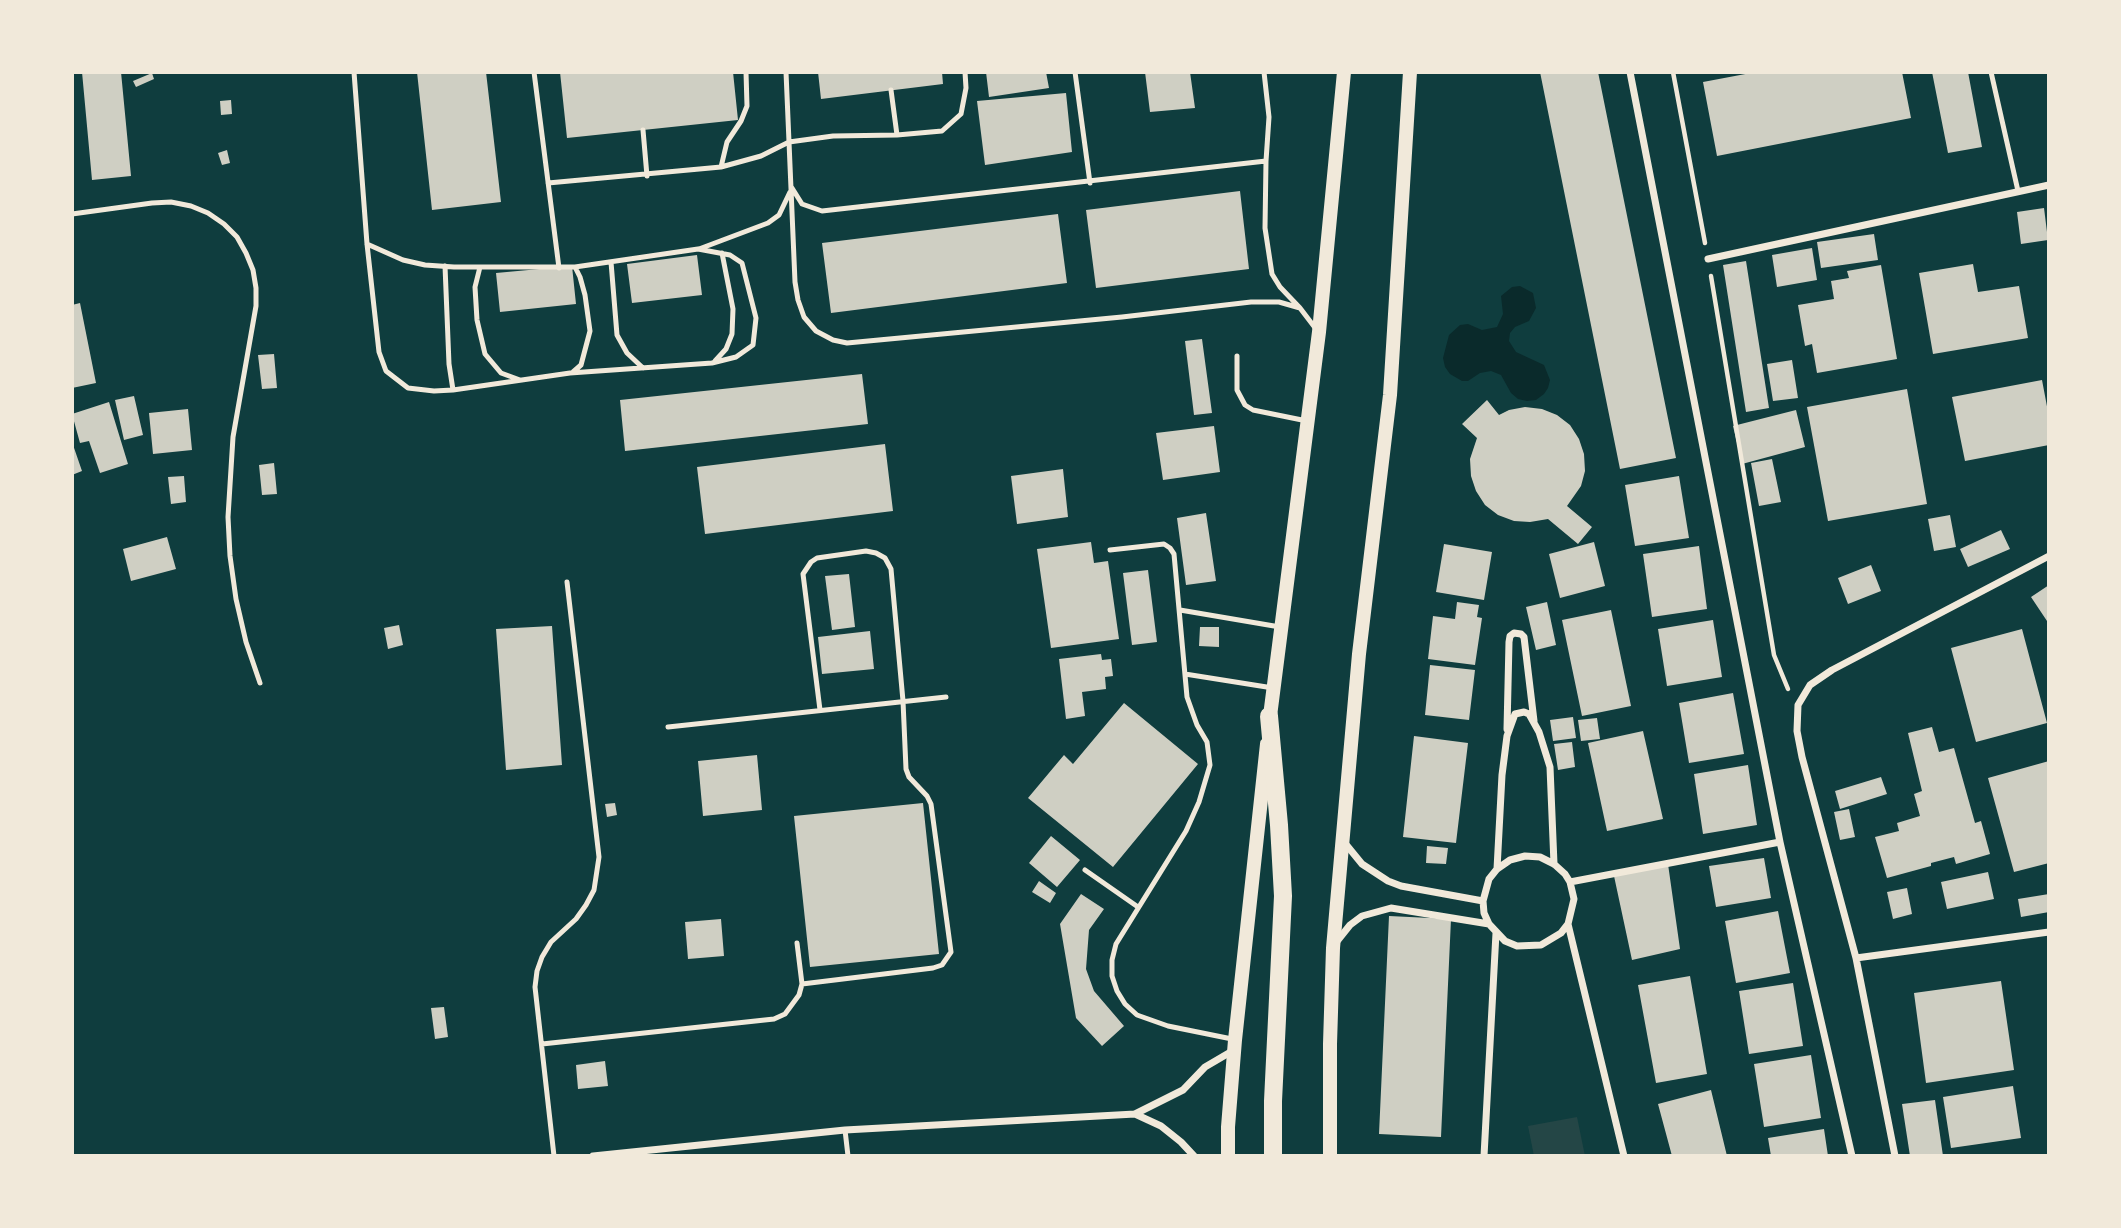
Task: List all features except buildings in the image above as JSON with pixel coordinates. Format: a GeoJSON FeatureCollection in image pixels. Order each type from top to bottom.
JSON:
{"type":"FeatureCollection","features":[{"type":"Feature","properties":{"kind":"main road"},"geometry":{"type":"LineString","coordinates":[[1228,1156],[1235,1045],[1269,716],[1319,332],[1344,72]]}},
{"type":"Feature","properties":{"kind":"main road"},"geometry":{"type":"LineString","coordinates":[[1330,1156],[1333,948],[1359,654],[1390,394],[1410,72]]}},
{"type":"Feature","properties":{"kind":"main road"},"geometry":{"type":"LineString","coordinates":[[1269,716],[1283,896],[1273,1101],[1273,1156]]}},
{"type":"Feature","properties":{"kind":"street"},"geometry":{"type":"LineString","coordinates":[[1630,72],[1780,842],[1852,1156]]}},
{"type":"Feature","properties":{"kind":"street"},"geometry":{"type":"LineString","coordinates":[[1708,258],[2049,185]]}},
{"type":"Feature","properties":{"kind":"street"},"geometry":{"type":"LineString","coordinates":[[1895,1156],[1856,958],[1802,757],[1797,731],[1798,705],[1810,685],[1832,670],[2049,556]]}},
{"type":"Feature","properties":{"kind":"street"},"geometry":{"type":"LineString","coordinates":[[1497,869],[1507,736],[1510,636],[1514,633],[1524,637],[1535,725]]}},
{"type":"Feature","properties":{"kind":"street"},"geometry":{"type":"LineString","coordinates":[[1507,736],[1515,714],[1529,714],[1539,733],[1550,767],[1554,864]]}},
{"type":"Feature","properties":{"kind":"street"},"geometry":{"type":"LineString","coordinates":[[1343,840],[1363,864],[1388,881],[1401,886],[1483,901]]}},
{"type":"Feature","properties":{"kind":"street"},"geometry":{"type":"LineString","coordinates":[[1570,882],[1780,842]]}},
{"type":"Feature","properties":{"kind":"street"},"geometry":{"type":"LineString","coordinates":[[1525,856],[1554,864],[1566,874],[1574,899],[1568,924],[1552,941],[1528,947],[1505,941],[1489,924],[1483,901],[1485,889],[1497,869],[1510,860],[1525,856]]}},
{"type":"Feature","properties":{"kind":"street"},"geometry":{"type":"LineString","coordinates":[[1333,948],[1340,936],[1356,920],[1376,910],[1391,908],[1489,924]]}},
{"type":"Feature","properties":{"kind":"street"},"geometry":{"type":"LineString","coordinates":[[1568,924],[1624,1156]]}},
{"type":"Feature","properties":{"kind":"street"},"geometry":{"type":"LineString","coordinates":[[1856,958],[2049,932]]}},
{"type":"Feature","properties":{"kind":"street"},"geometry":{"type":"LineString","coordinates":[[1484,1156],[1496,933]]}},
{"type":"Feature","properties":{"kind":"street"},"geometry":{"type":"LineString","coordinates":[[593,1156],[845,1130],[1135,1114],[1183,1090],[1205,1067],[1235,1045]]}},
{"type":"Feature","properties":{"kind":"street"},"geometry":{"type":"LineString","coordinates":[[1135,1114],[1161,1126],[1194,1156]]}},
{"type":"Feature","properties":{"kind":"lane"},"geometry":{"type":"LineString","coordinates":[[354,72],[367,244],[379,352],[386,371],[408,388],[453,390],[570,373],[712,363],[736,357],[753,345],[756,318],[742,263],[730,255],[698,249]]}},
{"type":"Feature","properties":{"kind":"lane"},"geometry":{"type":"LineString","coordinates":[[534,72],[559,268]]}},
{"type":"Feature","properties":{"kind":"lane"},"geometry":{"type":"LineString","coordinates":[[721,167],[727,142],[747,106],[746,72]]}},
{"type":"Feature","properties":{"kind":"lane"},"geometry":{"type":"LineString","coordinates":[[786,72],[798,300],[804,317],[816,331],[832,340],[847,343],[1251,302],[1279,302],[1300,309]]}},
{"type":"Feature","properties":{"kind":"lane"},"geometry":{"type":"LineString","coordinates":[[548,183],[647,176],[721,167],[761,156],[789,142],[833,136],[942,131],[961,114],[966,88],[965,72]]}},
{"type":"Feature","properties":{"kind":"lane"},"geometry":{"type":"LineString","coordinates":[[1075,72],[1090,183]]}},
{"type":"Feature","properties":{"kind":"lane"},"geometry":{"type":"LineString","coordinates":[[1264,72],[1269,117],[1265,228],[1272,274],[1319,332]]}},
{"type":"Feature","properties":{"kind":"lane"},"geometry":{"type":"LineString","coordinates":[[1992,72],[2018,191]]}},
{"type":"Feature","properties":{"kind":"lane"},"geometry":{"type":"LineString","coordinates":[[891,90],[897,135]]}},
{"type":"Feature","properties":{"kind":"lane"},"geometry":{"type":"LineString","coordinates":[[643,130],[647,176]]}},
{"type":"Feature","properties":{"kind":"lane"},"geometry":{"type":"LineString","coordinates":[[791,186],[802,204],[822,211],[1090,183],[1266,161]]}},
{"type":"Feature","properties":{"kind":"lane"},"geometry":{"type":"LineString","coordinates":[[367,244],[403,260],[445,266],[575,267],[698,249],[768,223],[785,205],[791,186]]}},
{"type":"Feature","properties":{"kind":"lane"},"geometry":{"type":"LineString","coordinates":[[72,214],[152,203],[191,205],[224,224],[237,237],[253,270],[256,306],[233,437],[228,517],[236,599],[246,642],[260,683]]}},
{"type":"Feature","properties":{"kind":"lane"},"geometry":{"type":"LineString","coordinates":[[712,363],[726,349],[732,334],[733,309],[722,253]]}},
{"type":"Feature","properties":{"kind":"lane"},"geometry":{"type":"LineString","coordinates":[[611,262],[617,335],[627,353],[643,368]]}},
{"type":"Feature","properties":{"kind":"lane"},"geometry":{"type":"LineString","coordinates":[[445,266],[449,364],[453,390]]}},
{"type":"Feature","properties":{"kind":"lane"},"geometry":{"type":"LineString","coordinates":[[480,267],[475,287],[477,320],[485,354],[501,373],[522,381]]}},
{"type":"Feature","properties":{"kind":"lane"},"geometry":{"type":"LineString","coordinates":[[570,373],[582,365],[590,331],[580,277],[575,267]]}},
{"type":"Feature","properties":{"kind":"lane"},"geometry":{"type":"LineString","coordinates":[[1237,356],[1237,390],[1245,405],[1253,410],[1307,421]]}},
{"type":"Feature","properties":{"kind":"lane"},"geometry":{"type":"LineString","coordinates":[[1110,550],[1157,544],[1170,548],[1174,554],[1190,708],[1207,742],[1210,765],[1199,802],[1186,831],[1116,944],[1112,976],[1125,1004],[1138,1014],[1152,1021],[1235,1045]]}},
{"type":"Feature","properties":{"kind":"lane"},"geometry":{"type":"LineString","coordinates":[[802,984],[933,968],[942,965],[951,952],[931,804],[909,777],[906,769],[891,569],[885,558],[876,552],[817,558],[803,573],[820,710]]}},
{"type":"Feature","properties":{"kind":"lane"},"geometry":{"type":"LineString","coordinates":[[554,1156],[536,987],[537,971],[551,942],[576,919],[586,905],[594,890],[599,857],[567,582]]}},
{"type":"Feature","properties":{"kind":"lane"},"geometry":{"type":"LineString","coordinates":[[1180,610],[1281,628]]}},
{"type":"Feature","properties":{"kind":"lane"},"geometry":{"type":"LineString","coordinates":[[1185,674],[1273,688]]}},
{"type":"Feature","properties":{"kind":"lane"},"geometry":{"type":"LineString","coordinates":[[668,727],[946,697]]}},
{"type":"Feature","properties":{"kind":"lane"},"geometry":{"type":"LineString","coordinates":[[1085,870],[1138,906]]}},
{"type":"Feature","properties":{"kind":"lane"},"geometry":{"type":"LineString","coordinates":[[542,1044],[774,1019],[793,1006],[802,984],[797,943]]}},
{"type":"Feature","properties":{"kind":"lane"},"geometry":{"type":"LineString","coordinates":[[845,1130],[848,1156]]}},
{"type":"Feature","properties":{"kind":"path"},"geometry":{"type":"LineString","coordinates":[[1673,72],[1708,258],[1774,655],[1780,673],[1798,705]]}},
{"type":"Feature","properties":{"kind":"shaded area"},"geometry":{"type":"Polygon","coordinates":[[[1520,286],[1533,293],[1536,308],[1529,321],[1515,327],[1510,333],[1509,341],[1516,352],[1544,365],[1550,380],[1544,394],[1536,400],[1527,401],[1518,399],[1511,393],[1501,375],[1491,371],[1462,381],[1450,374],[1443,358],[1449,335],[1460,325],[1468,324],[1482,330],[1497,327],[1503,314],[1501,296],[1512,287],[1520,286]]]}},
{"type":"Feature","properties":{"kind":"shaded area"},"geometry":{"type":"Polygon","coordinates":[[[1577,1117],[1585,1156],[1534,1156],[1528,1126],[1577,1117]]]}}]}
